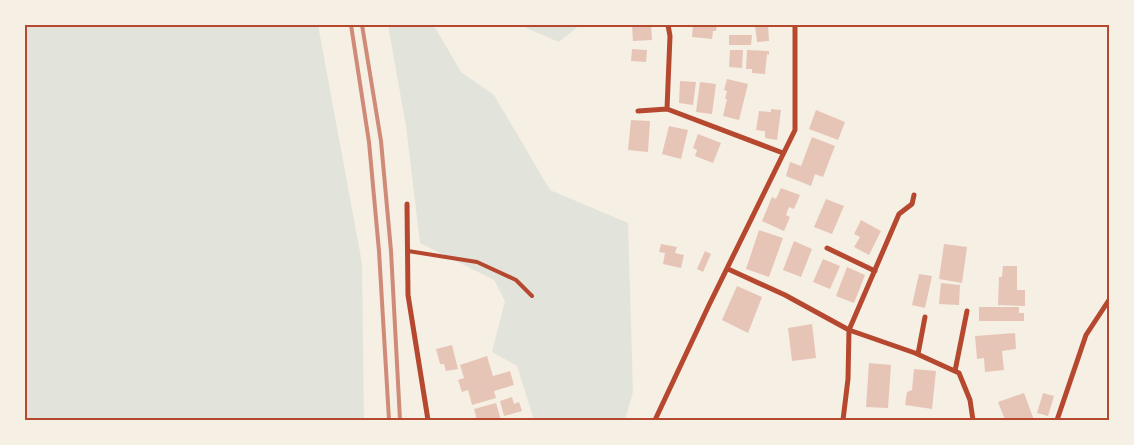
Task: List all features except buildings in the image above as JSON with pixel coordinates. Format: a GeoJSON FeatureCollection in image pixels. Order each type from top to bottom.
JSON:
{"type":"FeatureCollection","features":[{"type":"Feature","properties":{"kind":"street"},"geometry":{"type":"LineString","coordinates":[[667,109],[670,36],[668,25]]}},
{"type":"Feature","properties":{"kind":"street"},"geometry":{"type":"LineString","coordinates":[[655,420],[795,130],[795,25]]}},
{"type":"Feature","properties":{"kind":"street"},"geometry":{"type":"LineString","coordinates":[[638,111],[667,109],[783,153]]}},
{"type":"Feature","properties":{"kind":"street"},"geometry":{"type":"LineString","coordinates":[[843,420],[848,378],[850,330],[899,214],[912,204],[914,196]]}},
{"type":"Feature","properties":{"kind":"street"},"geometry":{"type":"LineString","coordinates":[[407,204],[408,295],[428,420]]}},
{"type":"Feature","properties":{"kind":"street"},"geometry":{"type":"LineString","coordinates":[[827,248],[875,271]]}},
{"type":"Feature","properties":{"kind":"street"},"geometry":{"type":"LineString","coordinates":[[728,268],[785,295],[850,330],[918,354],[959,373],[970,400],[973,420]]}},
{"type":"Feature","properties":{"kind":"street"},"geometry":{"type":"LineString","coordinates":[[1057,420],[1086,335],[1109,300]]}},
{"type":"Feature","properties":{"kind":"street"},"geometry":{"type":"LineString","coordinates":[[955,371],[967,310]]}},
{"type":"Feature","properties":{"kind":"street"},"geometry":{"type":"LineString","coordinates":[[918,354],[925,317]]}},
{"type":"Feature","properties":{"kind":"lane"},"geometry":{"type":"LineString","coordinates":[[408,251],[478,262],[516,280],[532,296]]}},
{"type":"Feature","properties":{"kind":"shaded area"},"geometry":{"type":"Polygon","coordinates":[[[25,25],[318,25],[362,263],[364,420],[25,420],[25,25]]]}},
{"type":"Feature","properties":{"kind":"shaded area"},"geometry":{"type":"Polygon","coordinates":[[[388,25],[431,25],[436,29],[461,72],[494,95],[550,190],[628,223],[633,392],[625,420],[534,420],[517,366],[492,352],[505,301],[494,280],[420,243],[406,126],[388,25]]]}},
{"type":"Feature","properties":{"kind":"shaded area"},"geometry":{"type":"Polygon","coordinates":[[[519,25],[580,25],[559,42],[519,25]]]}},
{"type":"Feature","properties":{"kind":"railway"},"geometry":{"type":"LineString","coordinates":[[351,25],[369,142],[379,251],[389,420]]}},
{"type":"Feature","properties":{"kind":"railway"},"geometry":{"type":"LineString","coordinates":[[362,25],[381,141],[391,251],[400,420]]}}]}
